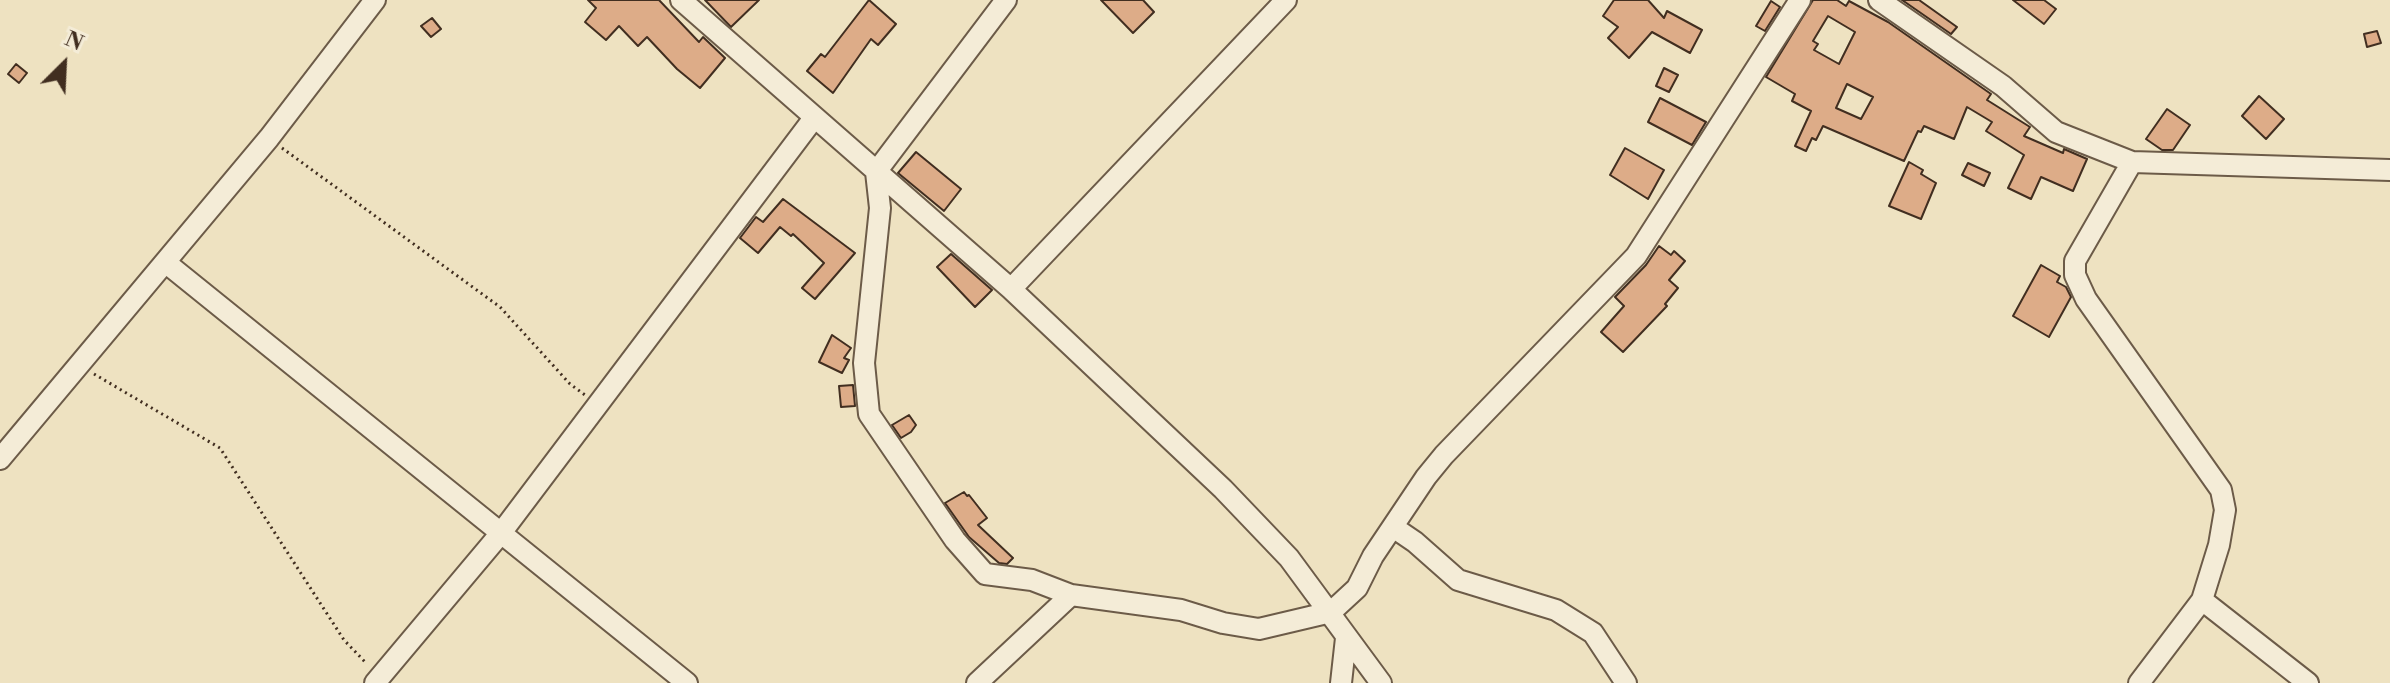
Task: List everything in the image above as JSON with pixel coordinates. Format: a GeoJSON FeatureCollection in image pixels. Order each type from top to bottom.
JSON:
{"type":"FeatureCollection","features":[{"type":"Feature","properties":{"kind":"street"},"geometry":{"type":"LineString","coordinates":[[0,459],[269,138],[375,0]]}},
{"type":"Feature","properties":{"kind":"street"},"geometry":{"type":"LineString","coordinates":[[681,0],[1011,289],[1223,489],[1289,558],[1381,683]]}},
{"type":"Feature","properties":{"kind":"street"},"geometry":{"type":"LineString","coordinates":[[1006,0],[876,172],[880,208],[864,363],[869,414],[955,540],[985,574],[1032,580],[1071,595],[1181,610],[1223,623],[1259,629],[1331,612],[1357,588],[1373,556],[1444,455],[1636,256],[1800,0]]}},
{"type":"Feature","properties":{"kind":"street"},"geometry":{"type":"LineString","coordinates":[[1011,289],[1286,0]]}},
{"type":"Feature","properties":{"kind":"street"},"geometry":{"type":"LineString","coordinates":[[1879,0],[2003,86],[2056,132],[2132,162],[2390,170]]}},
{"type":"Feature","properties":{"kind":"street"},"geometry":{"type":"LineString","coordinates":[[378,680],[501,533],[814,118]]}},
{"type":"Feature","properties":{"kind":"street"},"geometry":{"type":"LineString","coordinates":[[2132,162],[2075,261],[2075,275],[2086,299],[2221,490],[2225,510],[2219,545],[2202,600],[2139,683]]}},
{"type":"Feature","properties":{"kind":"street"},"geometry":{"type":"LineString","coordinates":[[165,262],[687,683]]}},
{"type":"Feature","properties":{"kind":"street"},"geometry":{"type":"LineString","coordinates":[[1393,527],[1458,580],[1556,610],[1593,633],[1626,683]]}},
{"type":"Feature","properties":{"kind":"street"},"geometry":{"type":"LineString","coordinates":[[977,683],[1071,595]]}},
{"type":"Feature","properties":{"kind":"street"},"geometry":{"type":"LineString","coordinates":[[2202,600],[2308,683]]}},
{"type":"Feature","properties":{"kind":"street"},"geometry":{"type":"LineString","coordinates":[[1341,683],[1346,638]]}},
{"type":"Feature","properties":{"kind":"path"},"geometry":{"type":"LineString","coordinates":[[269,138],[500,307],[570,384],[597,405]]}},
{"type":"Feature","properties":{"kind":"path"},"geometry":{"type":"LineString","coordinates":[[80,366],[220,448],[344,640],[378,680]]}},
{"type":"Feature","properties":{"kind":"building"},"geometry":{"type":"Polygon","coordinates":[[[588,0],[659,0],[699,42],[703,37],[725,58],[700,88],[647,37],[638,46],[619,26],[606,40],[585,22],[596,8],[588,0]]]}},
{"type":"Feature","properties":{"kind":"building"},"geometry":{"type":"Polygon","coordinates":[[[705,0],[759,0],[731,27],[705,0]]]}},
{"type":"Feature","properties":{"kind":"building"},"geometry":{"type":"Polygon","coordinates":[[[869,0],[896,24],[878,45],[871,39],[833,93],[807,71],[821,54],[825,57],[869,0]]]}},
{"type":"Feature","properties":{"kind":"building"},"geometry":{"type":"Polygon","coordinates":[[[1101,0],[1143,0],[1154,12],[1133,33],[1101,0]]]}},
{"type":"Feature","properties":{"kind":"building"},"geometry":{"type":"Polygon","coordinates":[[[1614,0],[1648,0],[1664,18],[1667,11],[1702,30],[1690,53],[1652,32],[1629,58],[1608,38],[1618,27],[1603,16],[1614,0]]]}},
{"type":"Feature","properties":{"kind":"building"},"geometry":{"type":"Polygon","coordinates":[[[1813,0],[1837,0],[1846,6],[1849,1],[1888,22],[1991,94],[1987,100],[2030,127],[2024,136],[2063,153],[2064,149],[2087,159],[2073,191],[2041,177],[2031,199],[2008,188],[2024,155],[1986,131],[1992,122],[1967,107],[1954,139],[1924,126],[1921,132],[1918,131],[1904,161],[1823,126],[1806,151],[1795,146],[1811,111],[1792,101],[1795,94],[1766,77],[1813,0]],[[1828,16],[1813,41],[1818,44],[1814,50],[1839,64],[1855,32],[1828,16]],[[1847,84],[1836,108],[1861,119],[1873,97],[1847,84]]]}},
{"type":"Feature","properties":{"kind":"building"},"geometry":{"type":"Polygon","coordinates":[[[1902,0],[1919,0],[1957,27],[1951,34],[1902,0]]]}},
{"type":"Feature","properties":{"kind":"building"},"geometry":{"type":"Polygon","coordinates":[[[2013,0],[2044,0],[2056,9],[2044,24],[2013,0]]]}},
{"type":"Feature","properties":{"kind":"building"},"geometry":{"type":"Polygon","coordinates":[[[1771,1],[1780,7],[1765,31],[1756,26],[1771,1]]]}},
{"type":"Feature","properties":{"kind":"building"},"geometry":{"type":"Polygon","coordinates":[[[432,18],[441,29],[431,37],[421,26],[432,18]]]}},
{"type":"Feature","properties":{"kind":"building"},"geometry":{"type":"Polygon","coordinates":[[[2377,31],[2381,43],[2367,47],[2364,34],[2377,31]]]}},
{"type":"Feature","properties":{"kind":"building"},"geometry":{"type":"Polygon","coordinates":[[[16,64],[27,73],[19,83],[8,74],[16,64]]]}},
{"type":"Feature","properties":{"kind":"building"},"geometry":{"type":"Polygon","coordinates":[[[1664,68],[1678,75],[1669,92],[1656,86],[1664,68]]]}},
{"type":"Feature","properties":{"kind":"building"},"geometry":{"type":"Polygon","coordinates":[[[2259,96],[2284,119],[2266,139],[2242,116],[2259,96]]]}},
{"type":"Feature","properties":{"kind":"building"},"geometry":{"type":"Polygon","coordinates":[[[1660,98],[1706,122],[1692,145],[1648,122],[1660,98]]]}},
{"type":"Feature","properties":{"kind":"building"},"geometry":{"type":"Polygon","coordinates":[[[2167,109],[2190,125],[2173,150],[2162,150],[2146,139],[2167,109]]]}},
{"type":"Feature","properties":{"kind":"building"},"geometry":{"type":"Polygon","coordinates":[[[1625,148],[1664,170],[1648,199],[1610,175],[1625,148]]]}},
{"type":"Feature","properties":{"kind":"building"},"geometry":{"type":"Polygon","coordinates":[[[916,152],[961,189],[944,211],[898,173],[916,152]]]}},
{"type":"Feature","properties":{"kind":"building"},"geometry":{"type":"Polygon","coordinates":[[[1909,162],[1936,183],[1921,219],[1889,206],[1909,162]]]}},
{"type":"Feature","properties":{"kind":"building"},"geometry":{"type":"Polygon","coordinates":[[[1968,163],[1990,173],[1984,186],[1962,175],[1968,163]]]}},
{"type":"Feature","properties":{"kind":"building"},"geometry":{"type":"Polygon","coordinates":[[[783,199],[855,253],[815,299],[802,288],[824,263],[793,234],[791,236],[780,227],[758,253],[740,238],[756,217],[763,222],[783,199]]]}},
{"type":"Feature","properties":{"kind":"building"},"geometry":{"type":"Polygon","coordinates":[[[1659,246],[1671,255],[1674,251],[1685,261],[1669,280],[1678,288],[1665,304],[1667,306],[1623,352],[1601,332],[1624,306],[1615,297],[1646,265],[1659,246]]]}},
{"type":"Feature","properties":{"kind":"building"},"geometry":{"type":"Polygon","coordinates":[[[951,254],[992,290],[975,307],[937,267],[951,254]]]}},
{"type":"Feature","properties":{"kind":"building"},"geometry":{"type":"Polygon","coordinates":[[[2041,265],[2060,276],[2057,282],[2066,287],[2071,297],[2049,337],[2013,316],[2041,265]]]}},
{"type":"Feature","properties":{"kind":"building"},"geometry":{"type":"Polygon","coordinates":[[[832,335],[851,348],[844,358],[849,360],[842,373],[819,362],[832,335]]]}},
{"type":"Feature","properties":{"kind":"building"},"geometry":{"type":"Polygon","coordinates":[[[853,385],[855,406],[841,407],[839,386],[853,385]]]}},
{"type":"Feature","properties":{"kind":"building"},"geometry":{"type":"Polygon","coordinates":[[[909,415],[916,425],[901,438],[892,425],[909,415]]]}},
{"type":"Feature","properties":{"kind":"building"},"geometry":{"type":"Polygon","coordinates":[[[964,492],[987,518],[978,525],[1013,558],[1007,564],[999,563],[969,537],[945,503],[964,492]]]}}]}
